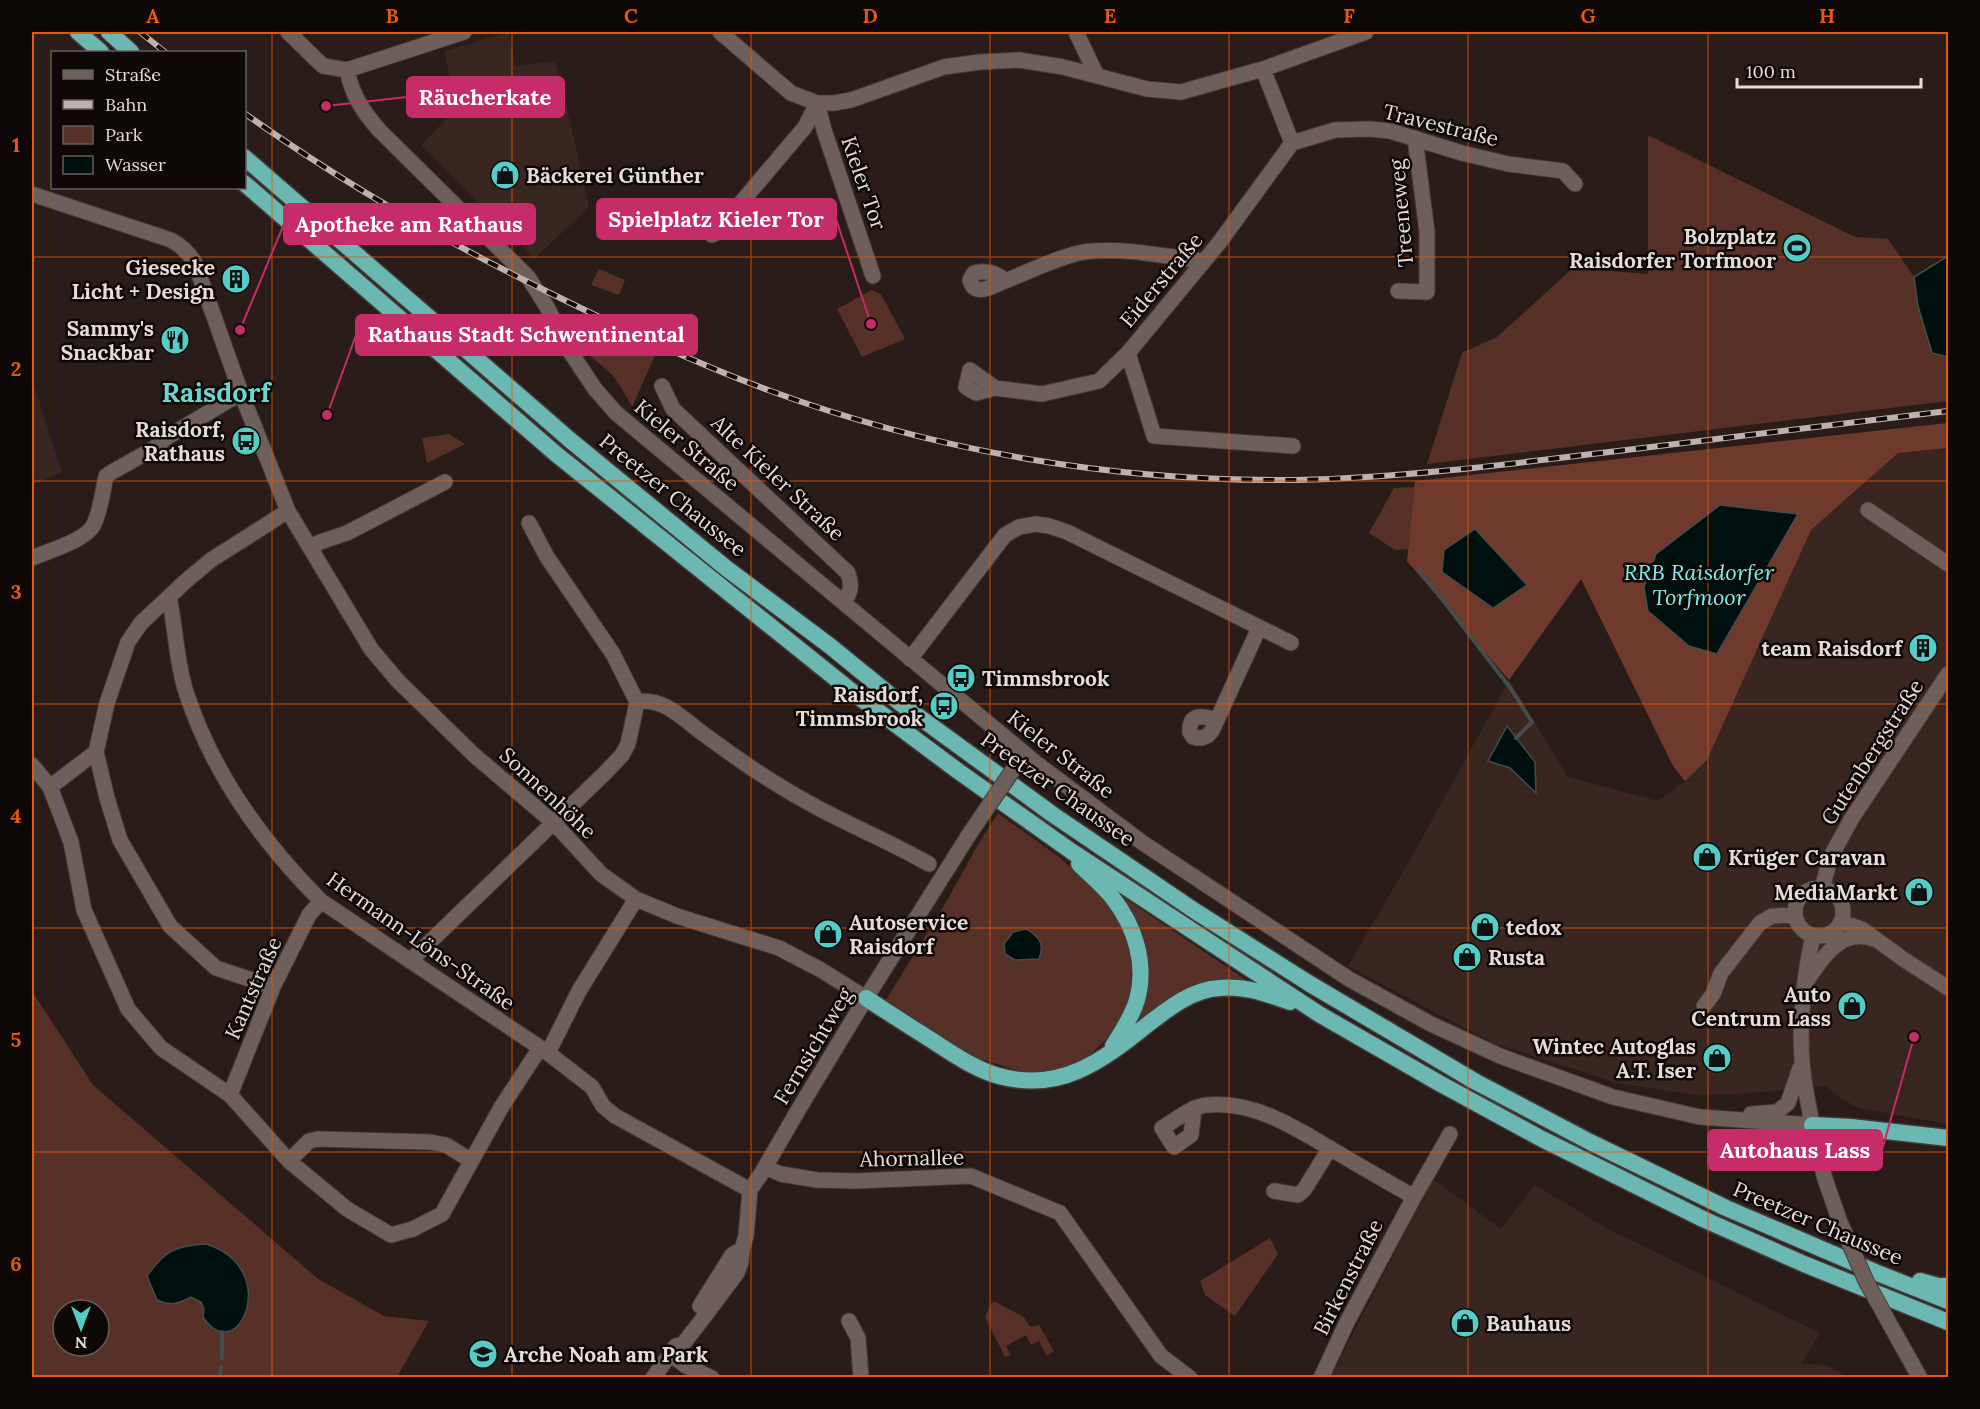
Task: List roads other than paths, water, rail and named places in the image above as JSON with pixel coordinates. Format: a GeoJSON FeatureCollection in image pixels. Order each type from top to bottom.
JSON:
{"type":"FeatureCollection","features":[{"type":"Feature","properties":{"kind":"highway"},"geometry":{"type":"LineString","coordinates":[[78,32],[100,51]]}},
{"type":"Feature","properties":{"kind":"highway"},"geometry":{"type":"LineString","coordinates":[[109,32],[130,51]]}},
{"type":"Feature","properties":{"kind":"highway","name":"Preetzer Chaussee"},"geometry":{"type":"LineString","coordinates":[[246,159],[570,440],[726,568],[830,646],[900,704],[1052,814],[1185,904],[1310,984],[1476,1082],[1590,1142],[1726,1208],[1948,1301]]}},
{"type":"Feature","properties":{"kind":"highway","name":"Preetzer Chaussee"},"geometry":{"type":"LineString","coordinates":[[246,185],[556,454],[855,694],[1071,851],[1319,1014],[1542,1139],[1683,1209],[1804,1264],[1948,1322]]}},
{"type":"Feature","properties":{"kind":"highway"},"geometry":{"type":"LineString","coordinates":[[1071,851],[1079,865],[1116,903],[1127,918],[1138,947],[1141,975],[1137,1000],[1130,1018],[1109,1052]]}},
{"type":"Feature","properties":{"kind":"highway"},"geometry":{"type":"LineString","coordinates":[[866,998],[968,1063],[999,1076],[1028,1081],[1059,1078],[1090,1065],[1177,1003],[1216,988],[1244,988],[1257,991],[1319,1014]]}},
{"type":"Feature","properties":{"kind":"highway"},"geometry":{"type":"LineString","coordinates":[[1812,1125],[1948,1138]]}},
{"type":"Feature","properties":{"kind":"highway"},"geometry":{"type":"LineString","coordinates":[[1880,1274],[1948,1286]]}},
{"type":"Feature","properties":{"kind":"street"},"geometry":{"type":"LineString","coordinates":[[288,32],[323,66],[348,70],[464,32]]}},
{"type":"Feature","properties":{"kind":"street"},"geometry":{"type":"LineString","coordinates":[[720,32],[791,93],[817,102],[834,103],[851,100],[944,67],[1019,60],[1063,67],[1147,89],[1181,92],[1263,69],[1366,32]]}},
{"type":"Feature","properties":{"kind":"street"},"geometry":{"type":"LineString","coordinates":[[1076,32],[1096,76]]}},
{"type":"Feature","properties":{"kind":"street"},"geometry":{"type":"LineString","coordinates":[[1263,69],[1292,143]]}},
{"type":"Feature","properties":{"kind":"street","name":"Kieler Straße"},"geometry":{"type":"LineString","coordinates":[[348,70],[357,100],[369,118],[528,277],[547,307],[569,350],[595,388],[616,413],[910,659],[1020,758],[1349,980],[1431,1024],[1500,1056],[1585,1088],[1660,1109],[1700,1117],[1812,1125]]}},
{"type":"Feature","properties":{"kind":"street"},"geometry":{"type":"LineString","coordinates":[[712,235],[728,227],[739,205],[805,127],[817,102]]}},
{"type":"Feature","properties":{"kind":"street","name":"Kieler Tor"},"geometry":{"type":"LineString","coordinates":[[817,102],[824,130],[873,276]]}},
{"type":"Feature","properties":{"kind":"street","name":"Travestraße"},"geometry":{"type":"LineString","coordinates":[[1292,143],[1335,130],[1390,131],[1508,164],[1563,171],[1575,184]]}},
{"type":"Feature","properties":{"kind":"street","name":"Treeneweg"},"geometry":{"type":"LineString","coordinates":[[1398,291],[1427,292],[1427,232],[1415,138]]}},
{"type":"Feature","properties":{"kind":"street","name":"Eiderstraße"},"geometry":{"type":"LineString","coordinates":[[1292,143],[1240,215],[1128,353],[1154,436],[1293,446]]}},
{"type":"Feature","properties":{"kind":"street","name":"Sonnenhöhe"},"geometry":{"type":"LineString","coordinates":[[32,194],[171,240],[180,245],[195,263],[241,393],[288,511],[371,649],[399,681],[474,755],[555,823],[601,874],[636,899],[677,916],[779,948],[821,970],[866,998]]}},
{"type":"Feature","properties":{"kind":"street"},"geometry":{"type":"LineString","coordinates":[[1005,281],[1090,250],[1203,261]]}},
{"type":"Feature","properties":{"kind":"street"},"geometry":{"type":"LineString","coordinates":[[994,388],[1042,394],[1099,381],[1128,353]]}},
{"type":"Feature","properties":{"kind":"street","name":"Alte Kieler Straße"},"geometry":{"type":"LineString","coordinates":[[662,386],[673,409],[848,573],[852,584],[844,603]]}},
{"type":"Feature","properties":{"kind":"street"},"geometry":{"type":"LineString","coordinates":[[32,558],[87,533],[94,525],[106,476],[241,393]]}},
{"type":"Feature","properties":{"kind":"street"},"geometry":{"type":"LineString","coordinates":[[311,547],[347,533],[445,482]]}},
{"type":"Feature","properties":{"kind":"street"},"geometry":{"type":"LineString","coordinates":[[1868,510],[1948,564]]}},
{"type":"Feature","properties":{"kind":"street"},"geometry":{"type":"LineString","coordinates":[[273,987],[216,968],[170,926],[120,840],[96,752],[107,703],[128,642],[141,623],[211,560],[288,511]]}},
{"type":"Feature","properties":{"kind":"street"},"geometry":{"type":"LineString","coordinates":[[410,961],[555,823],[621,755],[628,744],[637,702],[613,654],[547,557],[529,523]]}},
{"type":"Feature","properties":{"kind":"street"},"geometry":{"type":"LineString","coordinates":[[910,659],[1005,536],[1019,527],[1036,524],[1067,532],[1291,644]]}},
{"type":"Feature","properties":{"kind":"street","name":"Hermann-Löns-Straße"},"geometry":{"type":"LineString","coordinates":[[169,597],[175,622],[178,660],[186,691],[202,734],[249,817],[321,901],[544,1051],[592,1088],[603,1106],[615,1116],[750,1190]]}},
{"type":"Feature","properties":{"kind":"street"},"geometry":{"type":"LineString","coordinates":[[1217,720],[1259,628]]}},
{"type":"Feature","properties":{"kind":"street","name":"Gutenbergstraße"},"geometry":{"type":"LineString","coordinates":[[1822,888],[1831,856],[1852,818],[1948,674]]}},
{"type":"Feature","properties":{"kind":"street"},"geometry":{"type":"LineString","coordinates":[[637,702],[646,700],[665,704],[724,750],[784,789],[929,864]]}},
{"type":"Feature","properties":{"kind":"street"},"geometry":{"type":"LineString","coordinates":[[50,787],[96,752]]}},
{"type":"Feature","properties":{"kind":"street","name":"Fernsichtweg"},"geometry":{"type":"LineString","coordinates":[[653,1377],[673,1350],[677,1340],[711,1291],[732,1255],[742,1249],[746,1236],[750,1190],[802,1102],[970,833],[1020,758]]}},
{"type":"Feature","properties":{"kind":"street"},"geometry":{"type":"LineString","coordinates":[[32,765],[50,787],[71,842],[84,910],[128,1008],[161,1048],[230,1095],[289,1161],[346,1209],[391,1235],[413,1229],[442,1214],[502,1106],[544,1051],[636,899]]}},
{"type":"Feature","properties":{"kind":"street"},"geometry":{"type":"LineString","coordinates":[[1813,888],[1822,888],[1838,897],[1843,913],[1841,922],[1829,934],[1813,935],[1804,931],[1798,924],[1795,906],[1805,892],[1813,888]]}},
{"type":"Feature","properties":{"kind":"street","name":"Kantstraße"},"geometry":{"type":"LineString","coordinates":[[230,1095],[273,987],[309,915],[321,901]]}},
{"type":"Feature","properties":{"kind":"street"},"geometry":{"type":"LineString","coordinates":[[1704,1006],[1713,994],[1721,973],[1761,923],[1772,916],[1795,915]]}},
{"type":"Feature","properties":{"kind":"street"},"geometry":{"type":"LineString","coordinates":[[1841,922],[1862,929],[1948,988]]}},
{"type":"Feature","properties":{"kind":"street"},"geometry":{"type":"LineString","coordinates":[[1813,935],[1804,985],[1802,1060],[1812,1125],[1825,1179],[1840,1222],[1866,1281],[1920,1377]]}},
{"type":"Feature","properties":{"kind":"street"},"geometry":{"type":"LineString","coordinates":[[1804,985],[1830,948],[1844,940],[1867,937],[1879,941]]}},
{"type":"Feature","properties":{"kind":"street"},"geometry":{"type":"LineString","coordinates":[[1700,1117],[1778,1112],[1788,1103],[1802,1060]]}},
{"type":"Feature","properties":{"kind":"street"},"geometry":{"type":"LineString","coordinates":[[1194,1108],[1206,1105],[1227,1106],[1249,1109],[1274,1117],[1414,1197]]}},
{"type":"Feature","properties":{"kind":"street","name":"Birkenstraße"},"geometry":{"type":"LineString","coordinates":[[1322,1377],[1347,1322],[1450,1134]]}},
{"type":"Feature","properties":{"kind":"street"},"geometry":{"type":"LineString","coordinates":[[289,1161],[309,1141],[318,1139],[430,1142],[446,1145],[470,1160]]}},
{"type":"Feature","properties":{"kind":"street"},"geometry":{"type":"LineString","coordinates":[[1274,1191],[1298,1195],[1304,1190],[1329,1148]]}},
{"type":"Feature","properties":{"kind":"street","name":"Ahornallee"},"geometry":{"type":"LineString","coordinates":[[765,1167],[781,1174],[817,1180],[855,1181],[971,1176],[1060,1213],[1161,1356],[1190,1377]]}},
{"type":"Feature","properties":{"kind":"street"},"geometry":{"type":"LineString","coordinates":[[849,1321],[858,1338],[861,1377]]}},
{"type":"Feature","properties":{"kind":"street"},"geometry":{"type":"LineString","coordinates":[[673,1350],[686,1366],[712,1377]]}},
{"type":"Feature","properties":{"kind":"water"},"geometry":{"type":"Polygon","coordinates":[[[1948,256],[1948,357],[1932,353],[1918,306],[1914,277],[1948,256]]]}},
{"type":"Feature","properties":{"kind":"water","name":"RRB Raisdorfer Torfmoor"},"geometry":{"type":"Polygon","coordinates":[[[1720,505],[1798,514],[1717,654],[1689,646],[1648,611],[1644,587],[1656,554],[1720,505]]]}},
{"type":"Feature","properties":{"kind":"water"},"geometry":{"type":"Polygon","coordinates":[[[1475,529],[1527,585],[1493,608],[1442,572],[1444,550],[1475,529]]]}},
{"type":"Feature","properties":{"kind":"water"},"geometry":{"type":"Polygon","coordinates":[[[1507,726],[1535,762],[1536,793],[1510,768],[1488,761],[1507,726]]]}},
{"type":"Feature","properties":{"kind":"water"},"geometry":{"type":"Polygon","coordinates":[[[1026,929],[1040,941],[1041,954],[1039,959],[1015,960],[1005,954],[1004,944],[1013,932],[1026,929]]]}},
{"type":"Feature","properties":{"kind":"water"},"geometry":{"type":"Polygon","coordinates":[[[206,1244],[229,1256],[243,1273],[248,1292],[246,1309],[240,1324],[229,1331],[216,1330],[203,1317],[204,1309],[201,1302],[191,1297],[174,1303],[157,1300],[147,1276],[159,1260],[172,1251],[186,1246],[206,1244]]]}},
{"type":"Feature","properties":{"kind":"waterway"},"geometry":{"type":"LineString","coordinates":[[1419,569],[1511,689],[1532,722],[1516,738]]}},
{"type":"Feature","properties":{"kind":"waterway"},"geometry":{"type":"LineString","coordinates":[[222,1332],[222,1358]]}},
{"type":"Feature","properties":{"kind":"waterway"},"geometry":{"type":"LineString","coordinates":[[220,1378],[221,1367]]}},
{"type":"Feature","properties":{"kind":"railway"},"geometry":{"type":"LineString","coordinates":[[140,32],[164,51]]}},
{"type":"Feature","properties":{"kind":"railway"},"geometry":{"type":"LineString","coordinates":[[246,114],[354,186],[468,251],[628,331],[684,356],[768,390],[832,412],[962,446],[1028,459],[1162,476],[1229,479],[1333,479],[1481,467],[1948,411]]}},
{"type":"Feature","properties":{"kind":"place","name":"Räucherkate"},"geometry":{"type":"Point","coordinates":[326,106]}},
{"type":"Feature","properties":{"kind":"place","name":"Bäckerei Günther"},"geometry":{"type":"Point","coordinates":[505,175]}},
{"type":"Feature","properties":{"kind":"place","name":"Bolzplatz Raisdorfer Torfmoor"},"geometry":{"type":"Point","coordinates":[1797,248]}},
{"type":"Feature","properties":{"kind":"place","name":"Giesecke Licht + Design"},"geometry":{"type":"Point","coordinates":[236,279]}},
{"type":"Feature","properties":{"kind":"place","name":"Spielplatz Kieler Tor"},"geometry":{"type":"Point","coordinates":[871,324]}},
{"type":"Feature","properties":{"kind":"place","name":"Apotheke am Rathaus"},"geometry":{"type":"Point","coordinates":[240,330]}},
{"type":"Feature","properties":{"kind":"place","name":"Sammy's Snackbar"},"geometry":{"type":"Point","coordinates":[175,340]}},
{"type":"Feature","properties":{"kind":"place","name":"Rathaus Stadt Schwentinental"},"geometry":{"type":"Point","coordinates":[327,415]}},
{"type":"Feature","properties":{"kind":"place","name":"Raisdorf, Rathaus"},"geometry":{"type":"Point","coordinates":[246,441]}},
{"type":"Feature","properties":{"kind":"place","name":"team Raisdorf"},"geometry":{"type":"Point","coordinates":[1923,648]}},
{"type":"Feature","properties":{"kind":"place","name":"Timmsbrook"},"geometry":{"type":"Point","coordinates":[961,678]}},
{"type":"Feature","properties":{"kind":"place","name":"Raisdorf, Timmsbrook"},"geometry":{"type":"Point","coordinates":[944,706]}},
{"type":"Feature","properties":{"kind":"place","name":"Krüger Caravan"},"geometry":{"type":"Point","coordinates":[1707,857]}},
{"type":"Feature","properties":{"kind":"place","name":"MediaMarkt"},"geometry":{"type":"Point","coordinates":[1919,892]}},
{"type":"Feature","properties":{"kind":"place","name":"tedox"},"geometry":{"type":"Point","coordinates":[1485,927]}},
{"type":"Feature","properties":{"kind":"place","name":"Autoservice Raisdorf"},"geometry":{"type":"Point","coordinates":[828,934]}},
{"type":"Feature","properties":{"kind":"place","name":"Rusta"},"geometry":{"type":"Point","coordinates":[1467,957]}},
{"type":"Feature","properties":{"kind":"place","name":"Auto Centrum Lass"},"geometry":{"type":"Point","coordinates":[1852,1006]}},
{"type":"Feature","properties":{"kind":"place","name":"Autohaus Lass"},"geometry":{"type":"Point","coordinates":[1914,1037]}},
{"type":"Feature","properties":{"kind":"place","name":"Wintec Autoglas A.T. Iser"},"geometry":{"type":"Point","coordinates":[1717,1058]}},
{"type":"Feature","properties":{"kind":"place","name":"Bauhaus"},"geometry":{"type":"Point","coordinates":[1465,1323]}},
{"type":"Feature","properties":{"kind":"place","name":"Arche Noah am Park"},"geometry":{"type":"Point","coordinates":[483,1354]}},
{"type":"Feature","properties":{"kind":"district","name":"Raisdorf"},"geometry":{"type":"Point","coordinates":[216,392]}}]}
